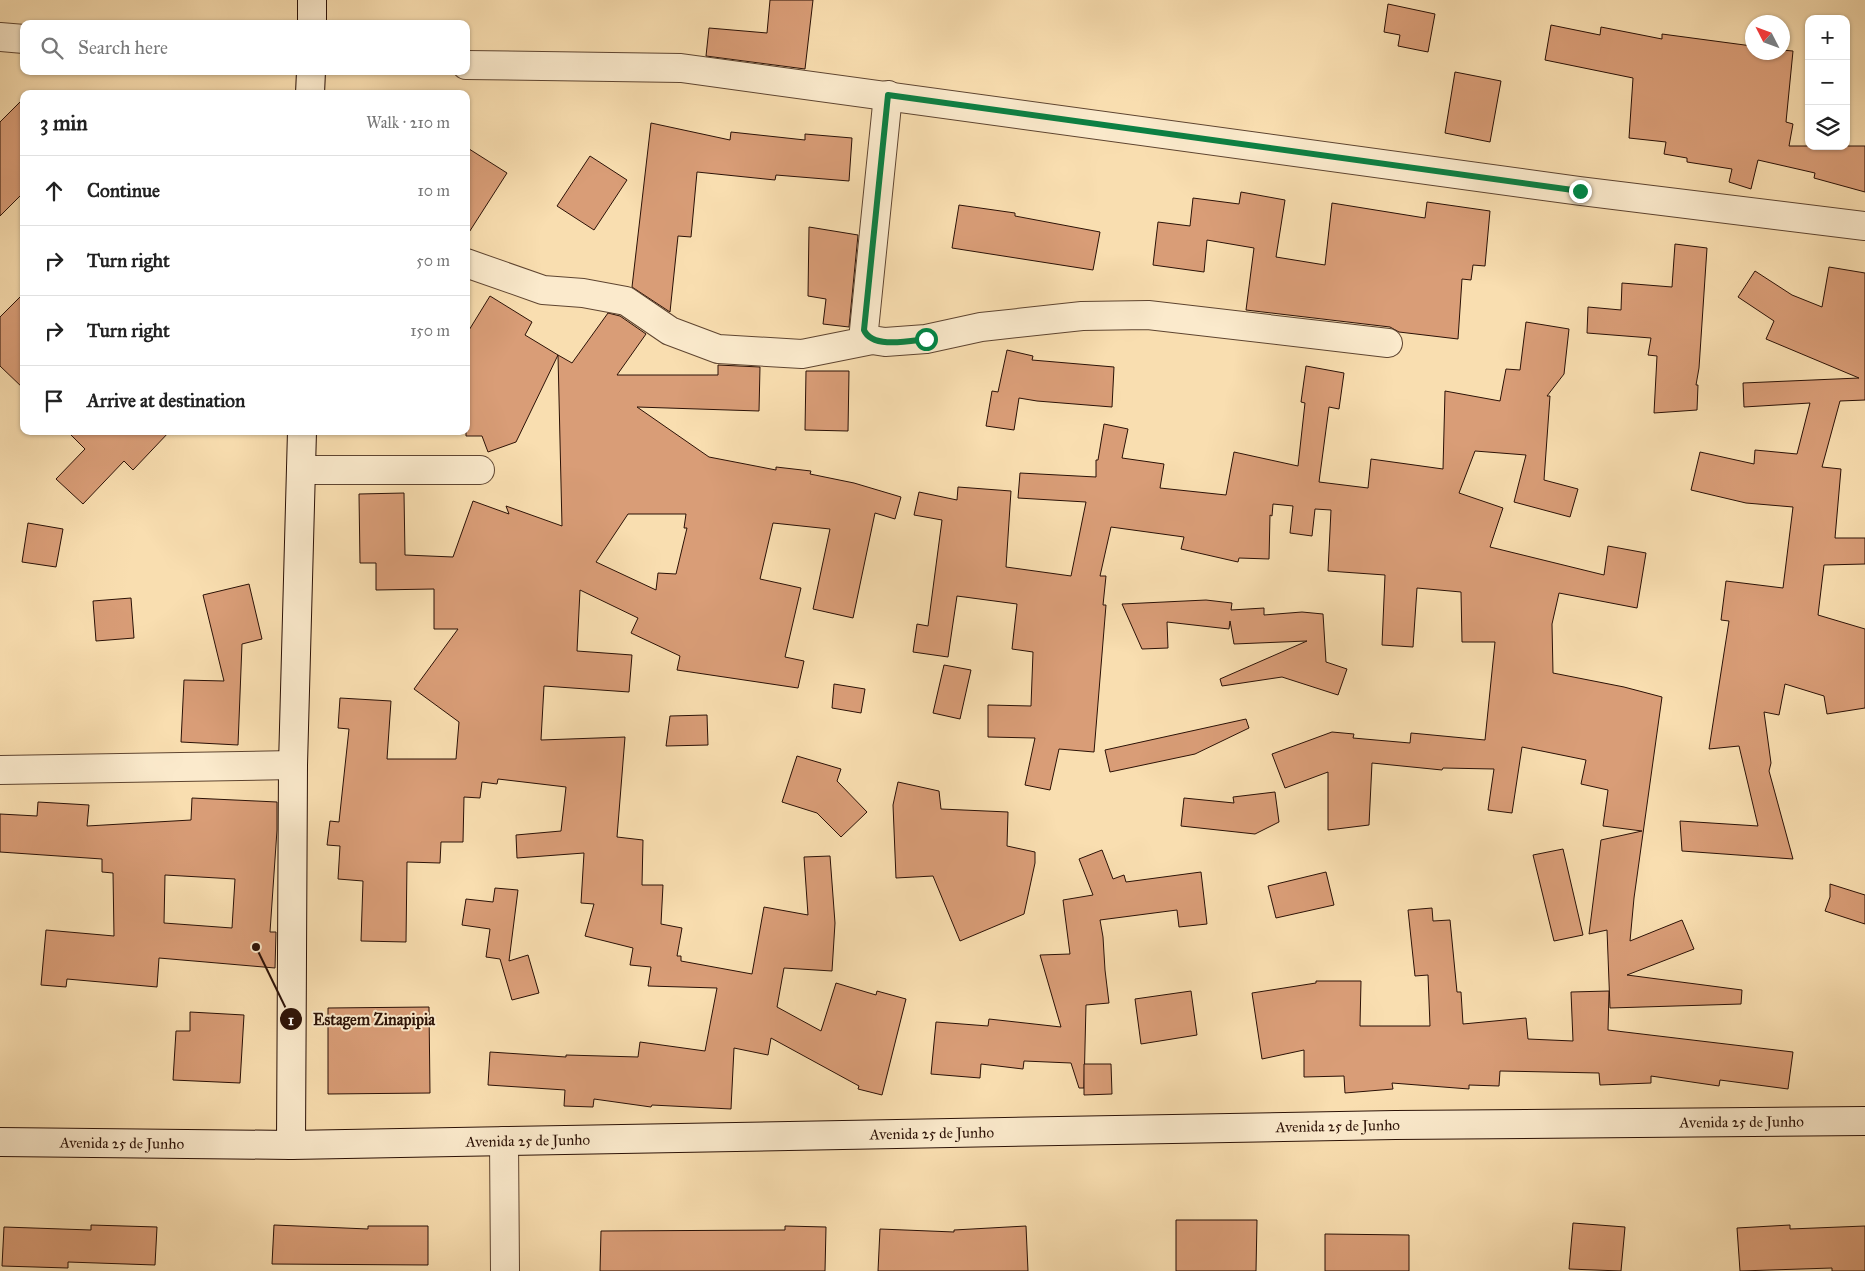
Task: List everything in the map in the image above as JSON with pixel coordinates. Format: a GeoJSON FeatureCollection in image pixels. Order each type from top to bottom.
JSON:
{"type":"FeatureCollection","features":[{"type":"Feature","properties":{"kind":"street"},"geometry":{"type":"LineString","coordinates":[[312,0],[312,20]]}},
{"type":"Feature","properties":{"kind":"street"},"geometry":{"type":"LineString","coordinates":[[0,37],[20,39]]}},
{"type":"Feature","properties":{"kind":"street"},"geometry":{"type":"LineString","coordinates":[[470,65],[681,68],[1571,189],[1865,226]]}},
{"type":"Feature","properties":{"kind":"street"},"geometry":{"type":"LineString","coordinates":[[310,90],[311,75]]}},
{"type":"Feature","properties":{"kind":"street"},"geometry":{"type":"LineString","coordinates":[[872,340],[866,336],[864,330],[888,95]]}},
{"type":"Feature","properties":{"kind":"street"},"geometry":{"type":"LineString","coordinates":[[470,264],[543,290],[583,292],[626,301],[670,331],[718,349],[802,354],[872,340],[885,342],[926,339],[981,327],[1082,316],[1148,315],[1388,343]]}},
{"type":"Feature","properties":{"kind":"street"},"geometry":{"type":"LineString","coordinates":[[291,1145],[293,764],[302,435]]}},
{"type":"Feature","properties":{"kind":"street"},"geometry":{"type":"LineString","coordinates":[[301,470],[480,470]]}},
{"type":"Feature","properties":{"kind":"street"},"geometry":{"type":"LineString","coordinates":[[0,770],[293,764]]}},
{"type":"Feature","properties":{"kind":"street","name":"Avenida 25 de Junho"},"geometry":{"type":"LineString","coordinates":[[0,1142],[291,1145],[1385,1125],[1865,1122]]}},
{"type":"Feature","properties":{"kind":"street"},"geometry":{"type":"LineString","coordinates":[[504,1141],[505,1271]]}},
{"type":"Feature","properties":{"kind":"building"},"geometry":{"type":"Polygon","coordinates":[[[770,0],[813,0],[805,69],[706,56],[709,28],[767,33],[770,0]]]}},
{"type":"Feature","properties":{"kind":"building"},"geometry":{"type":"Polygon","coordinates":[[[1388,4],[1435,14],[1428,52],[1398,46],[1400,35],[1384,32],[1388,4]]]}},
{"type":"Feature","properties":{"kind":"building"},"geometry":{"type":"Polygon","coordinates":[[[1551,25],[1600,35],[1601,27],[1662,39],[1662,34],[1745,45],[1745,60],[1790,60],[1790,51],[1793,51],[1786,122],[1793,124],[1789,146],[1805,146],[1805,150],[1850,150],[1850,146],[1865,146],[1865,192],[1814,178],[1815,173],[1758,160],[1751,189],[1729,182],[1732,169],[1687,162],[1687,158],[1664,154],[1666,142],[1629,138],[1633,78],[1545,60],[1551,25]]]}},
{"type":"Feature","properties":{"kind":"building"},"geometry":{"type":"Polygon","coordinates":[[[1455,72],[1501,81],[1490,142],[1445,133],[1455,72]]]}},
{"type":"Feature","properties":{"kind":"building"},"geometry":{"type":"Polygon","coordinates":[[[20,102],[20,196],[0,216],[0,122],[20,102]]]}},
{"type":"Feature","properties":{"kind":"building"},"geometry":{"type":"Polygon","coordinates":[[[651,123],[730,140],[731,132],[805,140],[805,134],[852,138],[849,181],[776,175],[775,180],[697,172],[691,237],[678,236],[670,312],[632,287],[651,123]]]}},
{"type":"Feature","properties":{"kind":"building"},"geometry":{"type":"Polygon","coordinates":[[[470,150],[507,173],[470,231],[470,150]]]}},
{"type":"Feature","properties":{"kind":"building"},"geometry":{"type":"Polygon","coordinates":[[[590,156],[627,180],[594,230],[557,206],[590,156]]]}},
{"type":"Feature","properties":{"kind":"building"},"geometry":{"type":"Polygon","coordinates":[[[1241,192],[1285,200],[1276,257],[1325,265],[1332,203],[1425,218],[1427,202],[1490,211],[1485,266],[1473,265],[1471,280],[1462,279],[1458,339],[1399,332],[1390,327],[1246,310],[1254,248],[1207,240],[1204,272],[1153,265],[1158,222],[1190,226],[1193,198],[1239,204],[1241,192]]]}},
{"type":"Feature","properties":{"kind":"building"},"geometry":{"type":"Polygon","coordinates":[[[959,205],[1015,213],[1015,216],[1100,232],[1093,270],[952,248],[959,205]]]}},
{"type":"Feature","properties":{"kind":"building"},"geometry":{"type":"Polygon","coordinates":[[[809,227],[858,235],[849,327],[823,324],[826,299],[808,296],[809,227]]]}},
{"type":"Feature","properties":{"kind":"building"},"geometry":{"type":"Polygon","coordinates":[[[1675,244],[1707,248],[1699,368],[1696,385],[1698,385],[1697,410],[1654,413],[1657,356],[1648,355],[1651,338],[1587,333],[1588,307],[1621,310],[1622,283],[1672,287],[1675,244]]]}},
{"type":"Feature","properties":{"kind":"building"},"geometry":{"type":"Polygon","coordinates":[[[1829,267],[1865,273],[1865,400],[1840,401],[1822,467],[1841,469],[1835,538],[1865,538],[1865,564],[1824,565],[1818,615],[1865,629],[1865,708],[1827,714],[1824,696],[1785,684],[1779,715],[1764,712],[1771,763],[1769,771],[1793,859],[1682,851],[1680,821],[1758,826],[1739,746],[1709,749],[1729,621],[1721,620],[1726,581],[1783,588],[1793,507],[1746,503],[1691,490],[1700,452],[1754,464],[1755,450],[1797,454],[1810,403],[1744,407],[1743,383],[1859,378],[1766,339],[1774,321],[1738,297],[1755,271],[1792,295],[1822,307],[1829,267]]]}},
{"type":"Feature","properties":{"kind":"building"},"geometry":{"type":"Polygon","coordinates":[[[490,296],[532,322],[525,335],[558,355],[516,442],[488,452],[482,436],[466,436],[470,435],[470,328],[490,296]]]}},
{"type":"Feature","properties":{"kind":"building"},"geometry":{"type":"Polygon","coordinates":[[[20,297],[20,385],[0,366],[0,317],[20,297]]]}},
{"type":"Feature","properties":{"kind":"building"},"geometry":{"type":"Polygon","coordinates":[[[608,313],[620,316],[646,334],[617,375],[718,375],[718,365],[760,367],[759,411],[637,407],[709,457],[776,470],[776,467],[811,471],[810,474],[854,483],[901,497],[895,519],[875,513],[853,618],[813,609],[830,529],[773,523],[760,579],[801,588],[785,657],[804,661],[798,688],[677,670],[680,656],[631,633],[638,618],[580,590],[577,651],[632,655],[629,692],[544,686],[541,740],[625,737],[617,837],[643,840],[642,885],[663,885],[661,924],[682,928],[677,956],[681,956],[681,961],[752,974],[764,907],[808,915],[804,857],[830,856],[835,923],[832,971],[784,968],[777,1007],[821,1031],[836,983],[876,995],[877,991],[906,999],[882,1095],[858,1089],[859,1086],[771,1038],[768,1055],[734,1048],[731,1109],[652,1105],[651,1107],[594,1099],[593,1107],[564,1106],[565,1090],[488,1085],[490,1052],[566,1057],[566,1055],[638,1057],[640,1042],[705,1051],[717,988],[648,986],[651,967],[630,965],[633,948],[585,936],[594,904],[581,903],[584,853],[517,858],[516,835],[561,831],[566,787],[498,779],[497,784],[482,782],[480,798],[464,797],[463,842],[441,842],[440,863],[407,862],[406,942],[361,941],[363,881],[338,879],[340,846],[327,845],[330,821],[339,822],[349,729],[338,728],[340,698],[391,701],[387,759],[456,759],[459,722],[414,689],[458,629],[434,629],[434,589],[376,590],[376,563],[360,563],[359,494],[404,493],[405,555],[453,557],[473,501],[509,514],[506,506],[562,526],[558,355],[572,363],[608,313]],[[628,514],[596,562],[656,590],[658,573],[676,574],[687,528],[684,528],[686,514],[628,514]]]}},
{"type":"Feature","properties":{"kind":"building"},"geometry":{"type":"Polygon","coordinates":[[[1526,322],[1569,329],[1564,374],[1547,396],[1550,396],[1544,480],[1578,489],[1570,517],[1514,502],[1526,455],[1475,451],[1459,493],[1503,508],[1490,547],[1604,575],[1608,546],[1646,553],[1637,608],[1559,593],[1552,624],[1553,673],[1624,687],[1662,697],[1634,898],[1630,941],[1682,920],[1694,949],[1627,975],[1742,990],[1741,1004],[1610,1008],[1607,930],[1589,934],[1601,840],[1642,831],[1603,826],[1608,790],[1581,784],[1586,760],[1522,747],[1512,813],[1488,810],[1494,769],[1443,768],[1442,770],[1372,763],[1369,825],[1328,830],[1328,772],[1285,788],[1272,754],[1332,732],[1354,734],[1353,738],[1410,743],[1411,733],[1485,740],[1495,642],[1462,642],[1461,592],[1417,588],[1413,647],[1382,645],[1385,575],[1328,571],[1331,510],[1315,509],[1312,536],[1290,533],[1293,506],[1273,504],[1272,516],[1270,515],[1269,559],[1239,558],[1238,562],[1181,549],[1184,537],[1111,527],[1100,576],[1106,576],[1103,605],[1106,605],[1094,752],[1059,749],[1050,790],[1025,785],[1035,738],[988,737],[988,705],[1031,706],[1033,652],[1012,649],[1017,604],[957,596],[948,657],[913,652],[917,624],[928,626],[942,520],[914,515],[919,492],[957,500],[958,487],[1011,491],[1006,567],[1071,576],[1086,502],[1018,498],[1020,473],[1096,477],[1096,460],[1098,460],[1104,424],[1128,429],[1122,458],[1164,464],[1160,488],[1226,495],[1234,452],[1298,466],[1305,403],[1301,402],[1306,366],[1344,373],[1339,409],[1329,407],[1319,482],[1368,488],[1371,459],[1443,469],[1445,391],[1500,401],[1506,369],[1520,370],[1526,322]]]}},
{"type":"Feature","properties":{"kind":"building"},"geometry":{"type":"Polygon","coordinates":[[[1007,350],[1033,356],[1032,360],[1114,367],[1112,407],[1019,398],[1014,430],[986,426],[992,391],[998,392],[1007,350]]]}},
{"type":"Feature","properties":{"kind":"building"},"geometry":{"type":"Polygon","coordinates":[[[806,371],[849,371],[848,431],[805,430],[806,371]]]}},
{"type":"Feature","properties":{"kind":"building"},"geometry":{"type":"Polygon","coordinates":[[[71,435],[166,435],[133,470],[124,461],[83,504],[56,479],[85,449],[71,435]]]}},
{"type":"Feature","properties":{"kind":"building"},"geometry":{"type":"Polygon","coordinates":[[[28,523],[63,529],[56,567],[22,562],[28,523]]]}},
{"type":"Feature","properties":{"kind":"building"},"geometry":{"type":"Polygon","coordinates":[[[249,584],[262,639],[242,644],[238,745],[181,742],[184,680],[224,681],[203,595],[249,584]]]}},
{"type":"Feature","properties":{"kind":"building"},"geometry":{"type":"Polygon","coordinates":[[[131,598],[134,638],[96,641],[93,601],[131,598]]]}},
{"type":"Feature","properties":{"kind":"building"},"geometry":{"type":"Polygon","coordinates":[[[1206,600],[1232,603],[1231,610],[1264,608],[1264,615],[1302,612],[1323,614],[1326,662],[1347,669],[1338,695],[1282,677],[1222,686],[1220,679],[1307,641],[1234,644],[1230,621],[1229,629],[1167,622],[1168,648],[1142,649],[1122,604],[1206,600]]]}},
{"type":"Feature","properties":{"kind":"building"},"geometry":{"type":"Polygon","coordinates":[[[944,665],[971,670],[960,719],[933,713],[944,665]]]}},
{"type":"Feature","properties":{"kind":"building"},"geometry":{"type":"Polygon","coordinates":[[[834,684],[865,689],[861,713],[832,708],[834,684]]]}},
{"type":"Feature","properties":{"kind":"building"},"geometry":{"type":"Polygon","coordinates":[[[707,715],[708,745],[666,746],[670,716],[707,715]]]}},
{"type":"Feature","properties":{"kind":"building"},"geometry":{"type":"Polygon","coordinates":[[[1246,719],[1249,728],[1195,754],[1110,772],[1105,750],[1246,719]]]}},
{"type":"Feature","properties":{"kind":"building"},"geometry":{"type":"Polygon","coordinates":[[[797,756],[841,769],[837,781],[867,812],[841,837],[817,813],[782,802],[797,756]]]}},
{"type":"Feature","properties":{"kind":"building"},"geometry":{"type":"Polygon","coordinates":[[[898,782],[939,791],[941,809],[1008,812],[1007,846],[1035,852],[1035,863],[1024,914],[960,941],[933,876],[896,878],[893,805],[898,782]]]}},
{"type":"Feature","properties":{"kind":"building"},"geometry":{"type":"Polygon","coordinates":[[[1275,792],[1279,822],[1255,834],[1181,826],[1184,798],[1234,803],[1233,797],[1275,792]]]}},
{"type":"Feature","properties":{"kind":"building"},"geometry":{"type":"Polygon","coordinates":[[[192,798],[277,802],[277,830],[270,932],[276,932],[275,968],[159,958],[157,987],[67,979],[66,987],[41,985],[46,930],[114,936],[113,873],[102,872],[102,859],[0,852],[0,814],[37,816],[38,802],[89,805],[87,826],[191,820],[192,798]],[[165,875],[164,923],[232,928],[235,879],[165,875]]]}},
{"type":"Feature","properties":{"kind":"building"},"geometry":{"type":"Polygon","coordinates":[[[1563,849],[1583,935],[1554,941],[1533,855],[1563,849]]]}},
{"type":"Feature","properties":{"kind":"building"},"geometry":{"type":"Polygon","coordinates":[[[1102,850],[1113,879],[1124,875],[1126,882],[1201,872],[1207,924],[1179,927],[1177,910],[1100,920],[1109,1003],[1086,1005],[1084,1088],[1079,1088],[1071,1063],[1024,1061],[1023,1069],[981,1064],[980,1078],[931,1074],[936,1022],[988,1026],[989,1019],[1061,1027],[1040,955],[1070,954],[1063,900],[1093,895],[1079,859],[1102,850]]]}},
{"type":"Feature","properties":{"kind":"building"},"geometry":{"type":"Polygon","coordinates":[[[1326,872],[1334,905],[1276,918],[1268,886],[1326,872]]]}},
{"type":"Feature","properties":{"kind":"building"},"geometry":{"type":"Polygon","coordinates":[[[1830,884],[1865,895],[1865,924],[1825,911],[1830,897],[1830,884]]]}},
{"type":"Feature","properties":{"kind":"building"},"geometry":{"type":"Polygon","coordinates":[[[495,888],[518,890],[509,961],[528,955],[539,993],[512,1000],[500,959],[486,957],[490,929],[462,925],[466,899],[493,902],[495,888]]]}},
{"type":"Feature","properties":{"kind":"building"},"geometry":{"type":"Polygon","coordinates":[[[1432,908],[1433,921],[1450,920],[1457,992],[1461,992],[1463,1024],[1526,1018],[1528,1039],[1573,1041],[1571,992],[1609,991],[1608,1030],[1793,1052],[1788,1089],[1720,1080],[1719,1086],[1651,1076],[1651,1083],[1600,1085],[1599,1073],[1500,1071],[1499,1086],[1469,1085],[1469,1089],[1392,1083],[1393,1089],[1345,1093],[1344,1076],[1304,1077],[1304,1050],[1262,1059],[1252,993],[1316,983],[1316,981],[1361,981],[1360,1026],[1430,1026],[1428,975],[1415,976],[1408,910],[1432,908]]]}},
{"type":"Feature","properties":{"kind":"building"},"geometry":{"type":"Polygon","coordinates":[[[1191,991],[1197,1035],[1141,1044],[1135,999],[1191,991]]]}},
{"type":"Feature","properties":{"kind":"building"},"geometry":{"type":"Polygon","coordinates":[[[429,1007],[430,1093],[328,1094],[328,1008],[429,1007]]]}},
{"type":"Feature","properties":{"kind":"building"},"geometry":{"type":"Polygon","coordinates":[[[190,1012],[244,1015],[240,1083],[173,1080],[176,1031],[190,1031],[190,1012]]]}},
{"type":"Feature","properties":{"kind":"building"},"geometry":{"type":"Polygon","coordinates":[[[1084,1064],[1111,1064],[1112,1094],[1084,1095],[1084,1064]]]}},
{"type":"Feature","properties":{"kind":"building"},"geometry":{"type":"Polygon","coordinates":[[[1176,1220],[1257,1220],[1256,1271],[1176,1271],[1176,1220]]]}},
{"type":"Feature","properties":{"kind":"building"},"geometry":{"type":"Polygon","coordinates":[[[1573,1223],[1625,1227],[1621,1271],[1569,1269],[1573,1223]]]}},
{"type":"Feature","properties":{"kind":"building"},"geometry":{"type":"Polygon","coordinates":[[[91,1225],[157,1227],[155,1265],[68,1262],[68,1268],[2,1266],[4,1227],[91,1230],[91,1225]]]}},
{"type":"Feature","properties":{"kind":"building"},"geometry":{"type":"Polygon","coordinates":[[[274,1225],[368,1229],[368,1226],[428,1226],[428,1265],[272,1264],[274,1225]]]}},
{"type":"Feature","properties":{"kind":"building"},"geometry":{"type":"Polygon","coordinates":[[[1790,1225],[1790,1229],[1865,1226],[1865,1271],[1832,1271],[1832,1268],[1740,1271],[1737,1228],[1790,1225]]]}},
{"type":"Feature","properties":{"kind":"building"},"geometry":{"type":"Polygon","coordinates":[[[785,1226],[826,1227],[825,1271],[600,1271],[601,1231],[785,1230],[785,1226]]]}},
{"type":"Feature","properties":{"kind":"building"},"geometry":{"type":"Polygon","coordinates":[[[1026,1226],[1028,1271],[878,1271],[880,1229],[954,1232],[954,1230],[1026,1226]]]}},
{"type":"Feature","properties":{"kind":"building"},"geometry":{"type":"Polygon","coordinates":[[[1325,1234],[1409,1235],[1409,1271],[1325,1271],[1325,1234]]]}},
{"type":"Feature","properties":{"kind":"place","name":"Estagem Zinapipia"},"geometry":{"type":"Point","coordinates":[256,947]}},
{"type":"Feature","properties":{"kind":"route"},"geometry":{"type":"LineString","coordinates":[[926,339],[885,342],[872,340],[866,336],[864,330],[888,95],[1580,191]]}}]}
